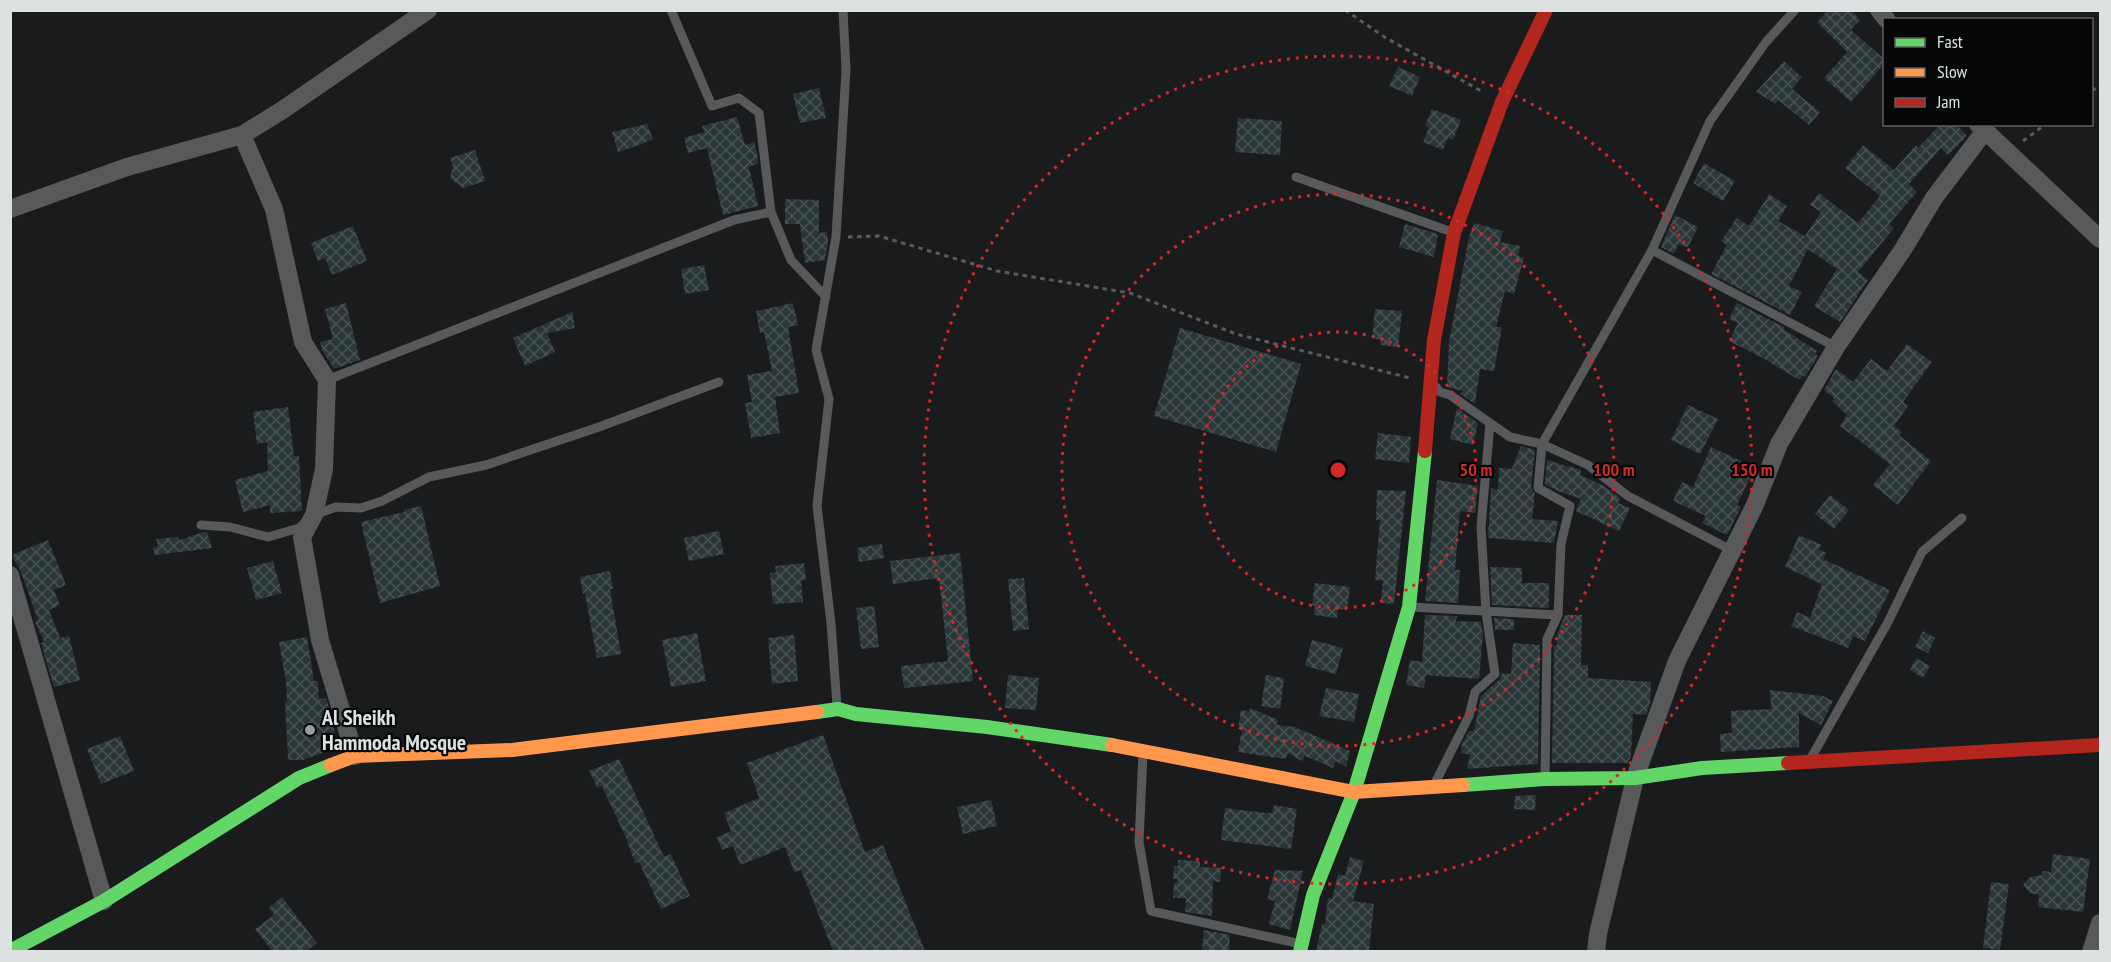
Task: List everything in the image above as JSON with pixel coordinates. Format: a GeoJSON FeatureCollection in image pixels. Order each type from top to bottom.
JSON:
{"type":"FeatureCollection","features":[{"type":"Feature","properties":{"kind":"street"},"geometry":{"type":"LineString","coordinates":[[10,209],[127,167],[242,135],[281,111],[428,10]]}},
{"type":"Feature","properties":{"kind":"street"},"geometry":{"type":"LineString","coordinates":[[1300,948],[1313,895],[1354,792],[1409,607],[1432,383],[1434,340],[1454,233],[1502,102],[1546,10]]}},
{"type":"Feature","properties":{"kind":"street"},"geometry":{"type":"LineString","coordinates":[[1596,951],[1635,778],[1677,661],[1754,507],[1779,444],[1836,347],[1902,251],[1981,128],[2100,239]]}},
{"type":"Feature","properties":{"kind":"street"},"geometry":{"type":"LineString","coordinates":[[242,135],[274,209],[303,342],[327,380],[324,470],[314,515],[302,537],[320,640],[355,756]]}},
{"type":"Feature","properties":{"kind":"street"},"geometry":{"type":"LineString","coordinates":[[10,575],[15,607],[104,901]]}},
{"type":"Feature","properties":{"kind":"street"},"geometry":{"type":"LineString","coordinates":[[10,951],[104,901],[299,778],[355,756],[512,750],[837,709],[856,714],[987,727],[1143,750],[1354,792],[1545,779],[1635,778],[1702,768],[2100,745]]}},
{"type":"Feature","properties":{"kind":"street"},"geometry":{"type":"LineString","coordinates":[[2091,951],[2100,923]]}},
{"type":"Feature","properties":{"kind":"lane"},"geometry":{"type":"LineString","coordinates":[[671,10],[712,106],[739,98],[759,113],[771,212],[791,260],[826,297]]}},
{"type":"Feature","properties":{"kind":"lane"},"geometry":{"type":"LineString","coordinates":[[837,709],[831,622],[817,506],[829,399],[816,350],[836,237],[846,70],[843,10]]}},
{"type":"Feature","properties":{"kind":"lane"},"geometry":{"type":"LineString","coordinates":[[1545,779],[1547,639],[1558,615],[1561,544],[1570,506],[1538,488],[1542,444],[1653,250],[1710,121],[1766,42],[1795,10]]}},
{"type":"Feature","properties":{"kind":"lane"},"geometry":{"type":"LineString","coordinates":[[1296,177],[1454,233]]}},
{"type":"Feature","properties":{"kind":"lane"},"geometry":{"type":"LineString","coordinates":[[327,380],[734,220],[771,212]]}},
{"type":"Feature","properties":{"kind":"lane"},"geometry":{"type":"LineString","coordinates":[[1653,250],[1836,347]]}},
{"type":"Feature","properties":{"kind":"lane"},"geometry":{"type":"LineString","coordinates":[[201,525],[230,527],[268,537],[299,528],[314,515],[336,507],[361,508],[382,501],[429,477],[486,465],[599,427],[719,382]]}},
{"type":"Feature","properties":{"kind":"lane"},"geometry":{"type":"LineString","coordinates":[[1432,383],[1440,392],[1450,395],[1510,437],[1542,444],[1588,465],[1628,496],[1733,551]]}},
{"type":"Feature","properties":{"kind":"lane"},"geometry":{"type":"LineString","coordinates":[[1432,787],[1469,716],[1475,692],[1495,674],[1486,612],[1481,527],[1490,423]]}},
{"type":"Feature","properties":{"kind":"lane"},"geometry":{"type":"LineString","coordinates":[[1808,762],[1888,622],[1922,552],[1962,518]]}},
{"type":"Feature","properties":{"kind":"lane"},"geometry":{"type":"LineString","coordinates":[[1409,607],[1558,615]]}},
{"type":"Feature","properties":{"kind":"lane"},"geometry":{"type":"LineString","coordinates":[[1143,750],[1139,843],[1151,911],[1300,948]]}},
{"type":"Feature","properties":{"kind":"path"},"geometry":{"type":"LineString","coordinates":[[1345,10],[1386,38],[1502,102]]}},
{"type":"Feature","properties":{"kind":"path"},"geometry":{"type":"LineString","coordinates":[[2009,155],[2015,147],[2043,126]]}},
{"type":"Feature","properties":{"kind":"path"},"geometry":{"type":"LineString","coordinates":[[836,237],[879,236],[997,271],[1130,293],[1236,334],[1432,383]]}},
{"type":"Feature","properties":{"kind":"building"},"geometry":{"type":"Polygon","coordinates":[[[1828,10],[1851,10],[1860,20],[1851,30],[1883,58],[1883,65],[1851,102],[1824,78],[1847,52],[1817,22],[1828,10]]]}},
{"type":"Feature","properties":{"kind":"building"},"geometry":{"type":"Polygon","coordinates":[[[1784,61],[1802,77],[1792,89],[1820,112],[1809,125],[1778,100],[1776,104],[1756,92],[1784,61]]]}},
{"type":"Feature","properties":{"kind":"building"},"geometry":{"type":"Polygon","coordinates":[[[1398,67],[1420,77],[1412,96],[1389,86],[1398,67]]]}},
{"type":"Feature","properties":{"kind":"building"},"geometry":{"type":"Polygon","coordinates":[[[819,88],[826,118],[800,123],[793,94],[819,88]]]}},
{"type":"Feature","properties":{"kind":"building"},"geometry":{"type":"Polygon","coordinates":[[[1432,109],[1461,120],[1453,140],[1448,138],[1443,150],[1423,142],[1429,128],[1425,126],[1432,109]]]}},
{"type":"Feature","properties":{"kind":"building"},"geometry":{"type":"Polygon","coordinates":[[[737,117],[745,145],[754,142],[757,152],[758,164],[749,167],[758,206],[723,215],[707,148],[688,153],[684,138],[704,132],[702,126],[737,117]]]}},
{"type":"Feature","properties":{"kind":"building"},"geometry":{"type":"Polygon","coordinates":[[[1238,118],[1282,121],[1280,155],[1235,152],[1238,118]]]}},
{"type":"Feature","properties":{"kind":"building"},"geometry":{"type":"Polygon","coordinates":[[[647,124],[653,139],[618,152],[612,132],[647,124]]]}},
{"type":"Feature","properties":{"kind":"building"},"geometry":{"type":"Polygon","coordinates":[[[1939,126],[1958,126],[1967,136],[1948,155],[1941,148],[1909,184],[1917,192],[1889,224],[1894,228],[1858,272],[1868,280],[1840,322],[1814,306],[1837,269],[1808,249],[1789,286],[1802,292],[1790,315],[1711,274],[1727,245],[1721,241],[1737,218],[1749,226],[1769,194],[1787,206],[1778,221],[1805,236],[1821,212],[1810,205],[1819,193],[1858,223],[1880,196],[1845,168],[1863,145],[1894,170],[1916,145],[1918,148],[1939,126]]]}},
{"type":"Feature","properties":{"kind":"building"},"geometry":{"type":"Polygon","coordinates":[[[475,150],[485,181],[463,188],[450,178],[453,166],[450,158],[475,150]]]}},
{"type":"Feature","properties":{"kind":"building"},"geometry":{"type":"Polygon","coordinates":[[[1704,163],[1735,181],[1723,201],[1693,183],[1704,163]]]}},
{"type":"Feature","properties":{"kind":"building"},"geometry":{"type":"Polygon","coordinates":[[[785,199],[819,200],[819,233],[827,232],[828,242],[825,260],[805,263],[800,224],[785,224],[785,199]]]}},
{"type":"Feature","properties":{"kind":"building"},"geometry":{"type":"Polygon","coordinates":[[[1675,215],[1698,227],[1688,247],[1678,245],[1674,254],[1661,247],[1675,215]]]}},
{"type":"Feature","properties":{"kind":"building"},"geometry":{"type":"Polygon","coordinates":[[[1474,223],[1503,231],[1500,242],[1520,246],[1518,256],[1524,258],[1514,294],[1505,291],[1496,327],[1502,327],[1494,371],[1480,369],[1475,404],[1461,394],[1462,391],[1447,387],[1449,342],[1469,237],[1474,223]]]}},
{"type":"Feature","properties":{"kind":"building"},"geometry":{"type":"Polygon","coordinates":[[[1405,224],[1438,234],[1434,257],[1399,247],[1405,224]]]}},
{"type":"Feature","properties":{"kind":"building"},"geometry":{"type":"Polygon","coordinates":[[[353,226],[367,261],[332,275],[325,258],[318,261],[311,243],[353,226]]]}},
{"type":"Feature","properties":{"kind":"building"},"geometry":{"type":"Polygon","coordinates":[[[704,265],[709,290],[685,294],[681,269],[704,265]]]}},
{"type":"Feature","properties":{"kind":"building"},"geometry":{"type":"Polygon","coordinates":[[[346,303],[360,360],[334,369],[323,352],[320,342],[333,339],[325,309],[346,303]]]}},
{"type":"Feature","properties":{"kind":"building"},"geometry":{"type":"Polygon","coordinates":[[[793,303],[798,325],[788,327],[799,393],[775,397],[780,433],[751,438],[745,403],[752,402],[747,375],[772,371],[764,332],[760,333],[756,311],[793,303]]]}},
{"type":"Feature","properties":{"kind":"building"},"geometry":{"type":"Polygon","coordinates":[[[1737,303],[1784,327],[1783,329],[1817,351],[1815,354],[1818,356],[1805,377],[1803,375],[1799,380],[1729,341],[1738,323],[1729,319],[1737,303]]]}},
{"type":"Feature","properties":{"kind":"building"},"geometry":{"type":"Polygon","coordinates":[[[1375,309],[1402,311],[1398,347],[1380,345],[1381,339],[1372,339],[1375,309]]]}},
{"type":"Feature","properties":{"kind":"building"},"geometry":{"type":"Polygon","coordinates":[[[572,312],[575,328],[547,333],[555,352],[525,366],[513,338],[572,312]]]}},
{"type":"Feature","properties":{"kind":"building"},"geometry":{"type":"Polygon","coordinates":[[[1180,328],[1301,364],[1276,452],[1154,416],[1180,328]]]}},
{"type":"Feature","properties":{"kind":"building"},"geometry":{"type":"Polygon","coordinates":[[[1907,344],[1932,362],[1903,402],[1908,406],[1894,426],[1902,432],[1899,435],[1931,461],[1898,505],[1873,485],[1890,464],[1840,426],[1847,415],[1832,401],[1835,399],[1824,390],[1836,369],[1853,382],[1871,359],[1887,371],[1907,344]]]}},
{"type":"Feature","properties":{"kind":"building"},"geometry":{"type":"Polygon","coordinates":[[[1688,405],[1718,419],[1700,454],[1671,440],[1688,405]]]}},
{"type":"Feature","properties":{"kind":"building"},"geometry":{"type":"Polygon","coordinates":[[[288,407],[294,456],[299,456],[302,511],[270,513],[270,505],[243,512],[235,480],[268,471],[267,442],[257,444],[253,412],[288,407]]]}},
{"type":"Feature","properties":{"kind":"building"},"geometry":{"type":"Polygon","coordinates":[[[1457,408],[1478,423],[1473,445],[1450,439],[1457,408]]]}},
{"type":"Feature","properties":{"kind":"building"},"geometry":{"type":"Polygon","coordinates":[[[1378,433],[1411,437],[1409,463],[1375,459],[1378,433]]]}},
{"type":"Feature","properties":{"kind":"building"},"geometry":{"type":"Polygon","coordinates":[[[1521,446],[1535,450],[1531,487],[1535,494],[1532,519],[1558,521],[1554,543],[1488,538],[1491,488],[1498,490],[1499,468],[1512,469],[1521,446]]]}},
{"type":"Feature","properties":{"kind":"building"},"geometry":{"type":"Polygon","coordinates":[[[1711,447],[1752,466],[1747,476],[1750,478],[1737,505],[1741,507],[1727,535],[1702,523],[1706,516],[1673,501],[1682,482],[1693,487],[1711,447]]]}},
{"type":"Feature","properties":{"kind":"building"},"geometry":{"type":"Polygon","coordinates":[[[1547,460],[1581,470],[1580,475],[1604,486],[1620,498],[1618,503],[1630,508],[1619,531],[1576,511],[1581,499],[1545,484],[1547,460]]]}},
{"type":"Feature","properties":{"kind":"building"},"geometry":{"type":"Polygon","coordinates":[[[1437,480],[1478,486],[1475,513],[1460,511],[1455,570],[1460,570],[1458,603],[1425,601],[1437,480]]]}},
{"type":"Feature","properties":{"kind":"building"},"geometry":{"type":"Polygon","coordinates":[[[1377,490],[1406,491],[1394,604],[1381,603],[1383,581],[1375,580],[1380,520],[1376,520],[1377,490]]]}},
{"type":"Feature","properties":{"kind":"building"},"geometry":{"type":"Polygon","coordinates":[[[1830,495],[1849,510],[1834,529],[1815,514],[1830,495]]]}},
{"type":"Feature","properties":{"kind":"building"},"geometry":{"type":"Polygon","coordinates":[[[421,506],[440,586],[380,603],[361,522],[421,506]]]}},
{"type":"Feature","properties":{"kind":"building"},"geometry":{"type":"Polygon","coordinates":[[[719,531],[724,554],[689,561],[684,538],[719,531]]]}},
{"type":"Feature","properties":{"kind":"building"},"geometry":{"type":"Polygon","coordinates":[[[207,532],[212,548],[155,555],[153,548],[158,546],[156,539],[178,537],[179,540],[207,532]]]}},
{"type":"Feature","properties":{"kind":"building"},"geometry":{"type":"Polygon","coordinates":[[[1799,535],[1822,545],[1818,549],[1826,553],[1823,559],[1890,590],[1865,641],[1853,636],[1848,648],[1791,626],[1797,612],[1810,618],[1822,584],[1785,567],[1799,535]]]}},
{"type":"Feature","properties":{"kind":"building"},"geometry":{"type":"Polygon","coordinates":[[[48,540],[66,585],[54,590],[60,605],[49,610],[60,638],[69,636],[80,680],[54,687],[41,643],[44,642],[35,622],[38,620],[21,572],[12,555],[48,540]]]}},
{"type":"Feature","properties":{"kind":"building"},"geometry":{"type":"Polygon","coordinates":[[[882,544],[884,558],[859,562],[857,548],[882,544]]]}},
{"type":"Feature","properties":{"kind":"building"},"geometry":{"type":"Polygon","coordinates":[[[960,553],[973,681],[904,688],[901,666],[948,661],[939,578],[893,584],[890,561],[960,553]]]}},
{"type":"Feature","properties":{"kind":"building"},"geometry":{"type":"Polygon","coordinates":[[[273,561],[282,593],[256,600],[247,568],[273,561]]]}},
{"type":"Feature","properties":{"kind":"building"},"geometry":{"type":"Polygon","coordinates":[[[804,563],[806,580],[801,581],[803,602],[773,604],[770,573],[776,572],[775,566],[804,563]]]}},
{"type":"Feature","properties":{"kind":"building"},"geometry":{"type":"Polygon","coordinates":[[[1490,567],[1522,568],[1522,583],[1549,583],[1549,608],[1492,605],[1490,567]]]}},
{"type":"Feature","properties":{"kind":"building"},"geometry":{"type":"Polygon","coordinates":[[[610,571],[613,589],[610,589],[621,654],[597,658],[580,577],[610,571]]]}},
{"type":"Feature","properties":{"kind":"building"},"geometry":{"type":"Polygon","coordinates":[[[1024,578],[1029,629],[1013,631],[1008,579],[1024,578]]]}},
{"type":"Feature","properties":{"kind":"building"},"geometry":{"type":"Polygon","coordinates":[[[1315,583],[1350,587],[1347,610],[1338,609],[1337,618],[1314,615],[1315,606],[1312,605],[1315,583]]]}},
{"type":"Feature","properties":{"kind":"building"},"geometry":{"type":"Polygon","coordinates":[[[874,606],[879,647],[861,649],[856,608],[874,606]]]}},
{"type":"Feature","properties":{"kind":"building"},"geometry":{"type":"Polygon","coordinates":[[[1425,615],[1457,616],[1456,621],[1481,622],[1483,635],[1479,679],[1426,675],[1424,688],[1406,685],[1410,660],[1422,662],[1425,615]]]}},
{"type":"Feature","properties":{"kind":"building"},"geometry":{"type":"Polygon","coordinates":[[[1565,615],[1582,615],[1581,665],[1588,665],[1588,678],[1651,682],[1650,703],[1646,715],[1633,714],[1631,756],[1628,763],[1552,763],[1554,645],[1557,646],[1558,632],[1565,615]]]}},
{"type":"Feature","properties":{"kind":"building"},"geometry":{"type":"Polygon","coordinates":[[[1494,618],[1514,619],[1514,630],[1495,630],[1494,618]]]}},
{"type":"Feature","properties":{"kind":"building"},"geometry":{"type":"Polygon","coordinates":[[[1923,631],[1935,638],[1928,653],[1915,647],[1923,631]]]}},
{"type":"Feature","properties":{"kind":"building"},"geometry":{"type":"Polygon","coordinates":[[[697,633],[706,681],[671,687],[662,640],[697,633]]]}},
{"type":"Feature","properties":{"kind":"building"},"geometry":{"type":"Polygon","coordinates":[[[794,635],[798,681],[772,684],[768,638],[794,635]]]}},
{"type":"Feature","properties":{"kind":"building","name":"Al Sheikh Hammoda Mosque"},"geometry":{"type":"Polygon","coordinates":[[[307,637],[314,681],[318,681],[319,699],[326,698],[334,724],[335,748],[303,760],[288,760],[286,681],[279,642],[307,637]]]}},
{"type":"Feature","properties":{"kind":"building"},"geometry":{"type":"Polygon","coordinates":[[[1312,640],[1343,648],[1336,674],[1305,666],[1312,640]]]}},
{"type":"Feature","properties":{"kind":"building"},"geometry":{"type":"Polygon","coordinates":[[[1513,643],[1540,645],[1538,764],[1467,769],[1470,755],[1461,753],[1462,744],[1469,731],[1474,731],[1481,696],[1500,679],[1502,673],[1511,674],[1513,643]]]}},
{"type":"Feature","properties":{"kind":"building"},"geometry":{"type":"Polygon","coordinates":[[[1916,658],[1930,666],[1923,678],[1910,670],[1916,658]]]}},
{"type":"Feature","properties":{"kind":"building"},"geometry":{"type":"Polygon","coordinates":[[[1008,675],[1039,678],[1036,710],[1005,708],[1008,675]]]}},
{"type":"Feature","properties":{"kind":"building"},"geometry":{"type":"Polygon","coordinates":[[[1266,675],[1284,678],[1280,709],[1261,706],[1266,675]]]}},
{"type":"Feature","properties":{"kind":"building"},"geometry":{"type":"Polygon","coordinates":[[[1326,688],[1359,694],[1354,722],[1319,716],[1326,688]]]}},
{"type":"Feature","properties":{"kind":"building"},"geometry":{"type":"Polygon","coordinates":[[[1770,690],[1823,696],[1833,701],[1821,725],[1799,713],[1799,747],[1721,752],[1720,734],[1732,733],[1731,711],[1771,709],[1770,690]]]}},
{"type":"Feature","properties":{"kind":"building"},"geometry":{"type":"Polygon","coordinates":[[[1250,708],[1278,720],[1277,725],[1295,727],[1350,751],[1346,767],[1336,761],[1333,768],[1305,756],[1302,761],[1288,753],[1285,759],[1238,752],[1242,729],[1238,729],[1241,710],[1249,712],[1250,708]]]}},
{"type":"Feature","properties":{"kind":"building"},"geometry":{"type":"Polygon","coordinates":[[[823,735],[865,852],[883,845],[925,951],[833,951],[801,870],[794,872],[785,847],[740,865],[733,846],[722,850],[717,837],[731,831],[724,813],[759,798],[747,763],[823,735]]]}},
{"type":"Feature","properties":{"kind":"building"},"geometry":{"type":"Polygon","coordinates":[[[120,736],[134,771],[101,784],[87,749],[120,736]]]}},
{"type":"Feature","properties":{"kind":"building"},"geometry":{"type":"Polygon","coordinates":[[[619,759],[664,857],[671,854],[690,896],[661,909],[639,862],[635,863],[602,786],[597,788],[589,771],[619,759]]]}},
{"type":"Feature","properties":{"kind":"building"},"geometry":{"type":"Polygon","coordinates":[[[1536,795],[1535,810],[1514,809],[1515,796],[1536,795]]]}},
{"type":"Feature","properties":{"kind":"building"},"geometry":{"type":"Polygon","coordinates":[[[991,800],[997,826],[963,834],[957,807],[991,800]]]}},
{"type":"Feature","properties":{"kind":"building"},"geometry":{"type":"Polygon","coordinates":[[[1274,805],[1297,809],[1291,849],[1221,840],[1225,808],[1272,813],[1274,805]]]}},
{"type":"Feature","properties":{"kind":"building"},"geometry":{"type":"Polygon","coordinates":[[[2053,854],[2090,859],[2083,912],[2038,907],[2039,895],[2030,893],[2023,885],[2030,877],[2042,875],[2043,871],[2051,872],[2053,854]]]}},
{"type":"Feature","properties":{"kind":"building"},"geometry":{"type":"Polygon","coordinates":[[[1350,857],[1364,861],[1353,901],[1374,904],[1369,951],[1316,951],[1322,924],[1325,924],[1328,898],[1332,899],[1338,874],[1345,876],[1350,857]]]}},
{"type":"Feature","properties":{"kind":"building"},"geometry":{"type":"Polygon","coordinates":[[[1178,860],[1200,861],[1200,867],[1221,868],[1220,882],[1213,881],[1212,916],[1185,912],[1186,898],[1173,898],[1174,883],[1177,883],[1177,879],[1173,879],[1174,866],[1178,866],[1178,860]]]}},
{"type":"Feature","properties":{"kind":"building"},"geometry":{"type":"Polygon","coordinates":[[[1275,870],[1303,871],[1290,930],[1269,924],[1275,901],[1267,899],[1275,870]]]}},
{"type":"Feature","properties":{"kind":"building"},"geometry":{"type":"Polygon","coordinates":[[[1991,882],[2009,884],[2000,950],[1983,948],[1991,882]]]}},
{"type":"Feature","properties":{"kind":"building"},"geometry":{"type":"Polygon","coordinates":[[[282,897],[317,943],[307,951],[272,951],[255,929],[274,915],[269,908],[282,897]]]}},
{"type":"Feature","properties":{"kind":"building"},"geometry":{"type":"Polygon","coordinates":[[[1204,930],[1230,935],[1229,951],[1202,951],[1204,930]]]}},
{"type":"Feature","properties":{"kind":"traffic: fast"},"geometry":{"type":"LineString","coordinates":[[1300,952],[1313,895],[1354,792],[1409,607],[1425,451]]}},
{"type":"Feature","properties":{"kind":"traffic: fast"},"geometry":{"type":"LineString","coordinates":[[817,712],[838,709],[856,714],[987,727],[1112,745]]}},
{"type":"Feature","properties":{"kind":"traffic: fast"},"geometry":{"type":"LineString","coordinates":[[1463,785],[1545,779],[1635,778],[1702,768],[1788,763]]}},
{"type":"Feature","properties":{"kind":"traffic: fast"},"geometry":{"type":"LineString","coordinates":[[10,951],[104,901],[299,778],[331,765]]}},
{"type":"Feature","properties":{"kind":"traffic: slow"},"geometry":{"type":"LineString","coordinates":[[331,765],[355,756],[512,750],[817,712]]}},
{"type":"Feature","properties":{"kind":"traffic: slow"},"geometry":{"type":"LineString","coordinates":[[1112,745],[1354,792],[1463,785]]}},
{"type":"Feature","properties":{"kind":"traffic: jam"},"geometry":{"type":"LineString","coordinates":[[1425,451],[1434,340],[1454,233],[1502,102],[1546,10]]}},
{"type":"Feature","properties":{"kind":"traffic: jam"},"geometry":{"type":"LineString","coordinates":[[1788,763],[2100,745]]}},
{"type":"Feature","properties":{"kind":"place","name":"Al Sheikh Hammoda Mosque"},"geometry":{"type":"Point","coordinates":[310,730]}}]}
